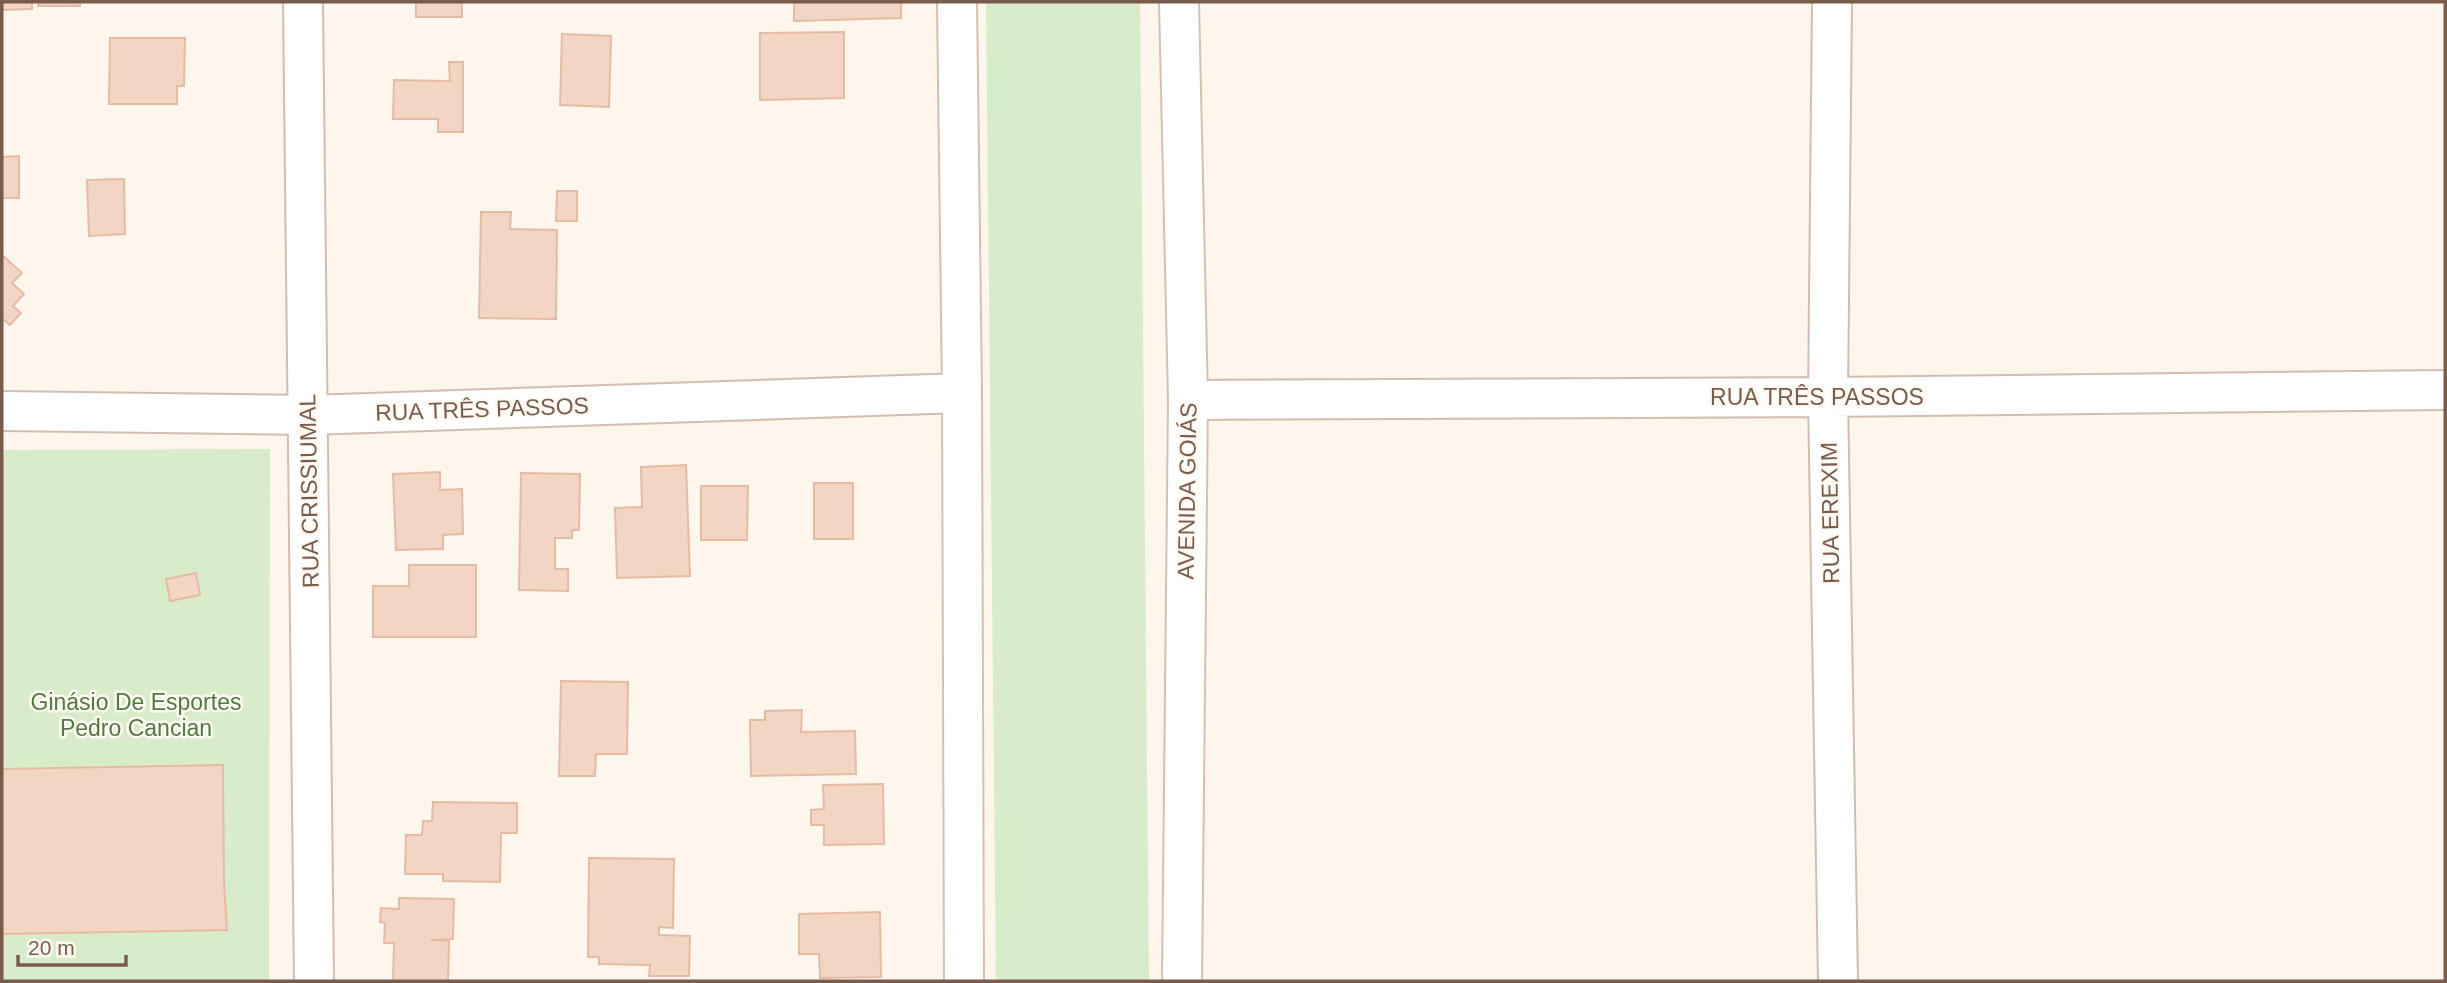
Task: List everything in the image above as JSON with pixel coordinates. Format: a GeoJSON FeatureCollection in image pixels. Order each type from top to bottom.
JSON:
{"type":"FeatureCollection","features":[{"type":"Feature","properties":{"kind":"street","name":"RUA CRISSIUMAL"},"geometry":{"type":"LineString","coordinates":[[303,2],[314,981]]}},
{"type":"Feature","properties":{"kind":"street"},"geometry":{"type":"LineString","coordinates":[[957,2],[962,393],[964,981]]}},
{"type":"Feature","properties":{"kind":"street","name":"AVENIDA GOIÁS"},"geometry":{"type":"LineString","coordinates":[[1179,2],[1188,400],[1182,981]]}},
{"type":"Feature","properties":{"kind":"street","name":"RUA EREXIM"},"geometry":{"type":"LineString","coordinates":[[1832,2],[1828,397],[1838,981]]}},
{"type":"Feature","properties":{"kind":"street","name":"RUA TRÊS PASSOS"},"geometry":{"type":"LineString","coordinates":[[1188,400],[2445,390]]}},
{"type":"Feature","properties":{"kind":"street","name":"RUA TRÊS PASSOS"},"geometry":{"type":"LineString","coordinates":[[2,411],[309,415],[962,393]]}},
{"type":"Feature","properties":{"kind":"green space"},"geometry":{"type":"Polygon","coordinates":[[[986,2],[1140,2],[1149,981],[996,981],[986,2]]]}},
{"type":"Feature","properties":{"kind":"green space","name":"Ginásio De Esportes Pedro Cancian"},"geometry":{"type":"Polygon","coordinates":[[[270,449],[269,981],[2,981],[2,450],[270,449]]]}},
{"type":"Feature","properties":{"kind":"building"},"geometry":{"type":"Polygon","coordinates":[[[2,2],[32,2],[32,9],[2,10],[2,2]]]}},
{"type":"Feature","properties":{"kind":"building"},"geometry":{"type":"Polygon","coordinates":[[[38,2],[80,2],[80,6],[38,6],[38,2]]]}},
{"type":"Feature","properties":{"kind":"building"},"geometry":{"type":"Polygon","coordinates":[[[416,2],[462,2],[462,17],[416,17],[416,2]]]}},
{"type":"Feature","properties":{"kind":"building"},"geometry":{"type":"Polygon","coordinates":[[[794,2],[901,2],[901,18],[794,21],[794,2]]]}},
{"type":"Feature","properties":{"kind":"building"},"geometry":{"type":"Polygon","coordinates":[[[844,32],[844,98],[760,100],[760,33],[844,32]]]}},
{"type":"Feature","properties":{"kind":"building"},"geometry":{"type":"Polygon","coordinates":[[[562,34],[611,36],[609,107],[560,105],[562,34]]]}},
{"type":"Feature","properties":{"kind":"building"},"geometry":{"type":"Polygon","coordinates":[[[110,38],[185,38],[184,86],[177,86],[177,104],[109,104],[110,38]]]}},
{"type":"Feature","properties":{"kind":"building"},"geometry":{"type":"Polygon","coordinates":[[[449,62],[463,62],[463,132],[438,132],[438,119],[393,119],[394,80],[450,81],[449,62]]]}},
{"type":"Feature","properties":{"kind":"building"},"geometry":{"type":"Polygon","coordinates":[[[19,156],[19,198],[2,198],[2,157],[19,156]]]}},
{"type":"Feature","properties":{"kind":"building"},"geometry":{"type":"Polygon","coordinates":[[[124,179],[125,234],[89,236],[87,180],[124,179]]]}},
{"type":"Feature","properties":{"kind":"building"},"geometry":{"type":"Polygon","coordinates":[[[557,191],[577,191],[577,221],[556,221],[557,191]]]}},
{"type":"Feature","properties":{"kind":"building"},"geometry":{"type":"Polygon","coordinates":[[[481,212],[511,212],[510,229],[557,230],[556,319],[479,318],[481,212]]]}},
{"type":"Feature","properties":{"kind":"building"},"geometry":{"type":"Polygon","coordinates":[[[2,255],[22,273],[12,283],[24,294],[13,306],[21,313],[10,325],[2,321],[2,255]]]}},
{"type":"Feature","properties":{"kind":"building"},"geometry":{"type":"Polygon","coordinates":[[[686,465],[690,576],[617,578],[615,508],[642,507],[641,467],[686,465]]]}},
{"type":"Feature","properties":{"kind":"building"},"geometry":{"type":"Polygon","coordinates":[[[440,472],[440,490],[462,489],[463,534],[443,535],[443,549],[396,550],[393,474],[440,472]]]}},
{"type":"Feature","properties":{"kind":"building"},"geometry":{"type":"Polygon","coordinates":[[[521,473],[580,474],[579,530],[572,530],[572,538],[555,538],[555,569],[568,569],[568,591],[519,590],[521,473]]]}},
{"type":"Feature","properties":{"kind":"building"},"geometry":{"type":"Polygon","coordinates":[[[814,483],[853,483],[853,539],[814,539],[814,483]]]}},
{"type":"Feature","properties":{"kind":"building"},"geometry":{"type":"Polygon","coordinates":[[[701,486],[748,486],[747,540],[701,540],[701,486]]]}},
{"type":"Feature","properties":{"kind":"building"},"geometry":{"type":"Polygon","coordinates":[[[409,565],[476,565],[476,637],[373,637],[373,586],[409,586],[409,565]]]}},
{"type":"Feature","properties":{"kind":"building"},"geometry":{"type":"Polygon","coordinates":[[[196,573],[200,595],[170,601],[166,579],[196,573]]]}},
{"type":"Feature","properties":{"kind":"building"},"geometry":{"type":"Polygon","coordinates":[[[561,681],[628,682],[627,754],[596,754],[595,776],[559,776],[561,681]]]}},
{"type":"Feature","properties":{"kind":"building"},"geometry":{"type":"Polygon","coordinates":[[[802,710],[801,732],[855,731],[856,774],[751,776],[750,720],[765,720],[765,711],[802,710]]]}},
{"type":"Feature","properties":{"kind":"building"},"geometry":{"type":"Polygon","coordinates":[[[223,765],[227,930],[2,934],[2,769],[223,765]]]}},
{"type":"Feature","properties":{"kind":"building"},"geometry":{"type":"Polygon","coordinates":[[[883,784],[884,844],[824,845],[824,825],[811,825],[811,810],[824,809],[823,785],[883,784]]]}},
{"type":"Feature","properties":{"kind":"building"},"geometry":{"type":"Polygon","coordinates":[[[433,802],[517,803],[517,833],[501,833],[500,882],[443,881],[443,874],[405,874],[406,835],[422,835],[423,821],[432,821],[433,802]]]}},
{"type":"Feature","properties":{"kind":"building"},"geometry":{"type":"Polygon","coordinates":[[[589,858],[674,859],[673,928],[659,927],[659,935],[690,936],[689,976],[649,976],[650,965],[599,964],[599,957],[588,957],[589,858]]]}},
{"type":"Feature","properties":{"kind":"building"},"geometry":{"type":"Polygon","coordinates":[[[399,898],[454,899],[453,939],[431,940],[449,941],[448,981],[393,981],[394,943],[384,943],[385,923],[380,922],[381,908],[399,909],[399,898]]]}},
{"type":"Feature","properties":{"kind":"building"},"geometry":{"type":"Polygon","coordinates":[[[880,912],[881,977],[820,978],[819,954],[799,954],[799,914],[880,912]]]}}]}
